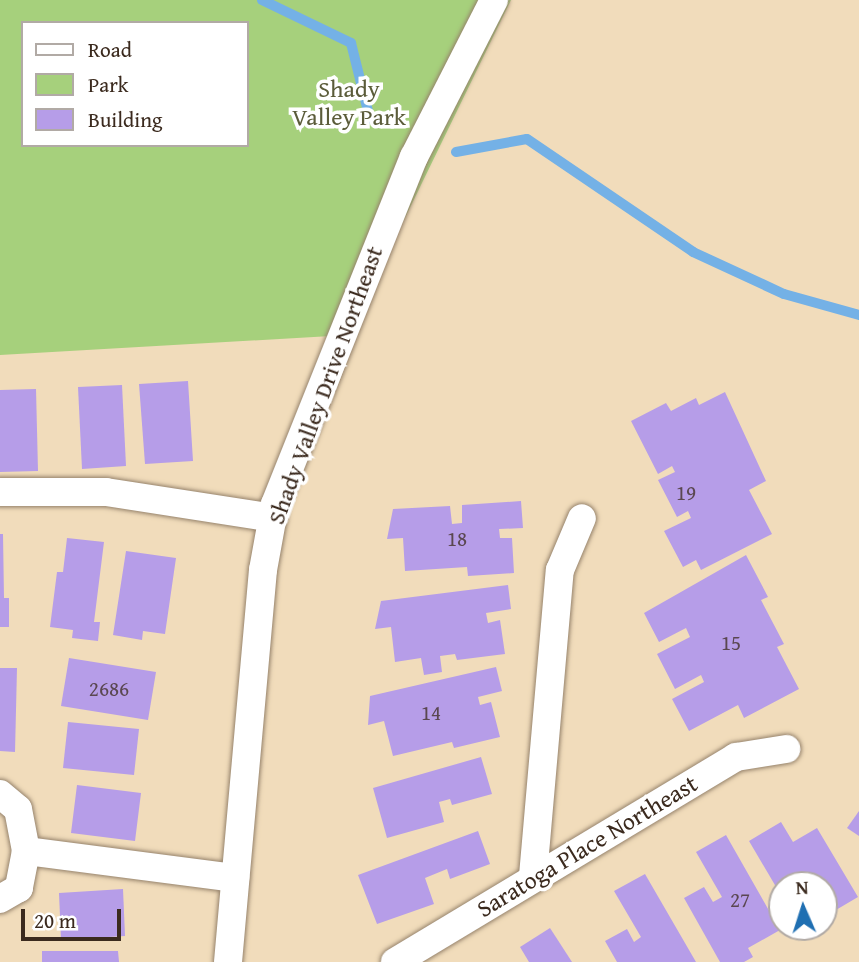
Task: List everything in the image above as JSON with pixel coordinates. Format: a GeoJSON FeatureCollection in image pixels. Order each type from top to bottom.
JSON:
{"type":"FeatureCollection","features":[{"type":"Feature","properties":{"kind":"street","name":"Shady Valley Drive Northeast"},"geometry":{"type":"LineString","coordinates":[[228,962],[262,570],[273,518],[340,334],[414,157],[494,0]]}},
{"type":"Feature","properties":{"kind":"street"},"geometry":{"type":"LineString","coordinates":[[0,492],[106,492],[273,518]]}},
{"type":"Feature","properties":{"kind":"street"},"geometry":{"type":"LineString","coordinates":[[533,876],[560,570],[582,518]]}},
{"type":"Feature","properties":{"kind":"street","name":"Saratoga Place Northeast"},"geometry":{"type":"LineString","coordinates":[[395,962],[533,876],[736,757],[786,749]]}},
{"type":"Feature","properties":{"kind":"street"},"geometry":{"type":"LineString","coordinates":[[0,794],[18,809],[26,851],[19,888],[0,899]]}},
{"type":"Feature","properties":{"kind":"street"},"geometry":{"type":"LineString","coordinates":[[26,851],[235,878]]}},
{"type":"Feature","properties":{"kind":"green space","name":"Shady Valley Park"},"geometry":{"type":"Polygon","coordinates":[[[0,0],[511,0],[348,335],[0,355],[0,0]]]}},
{"type":"Feature","properties":{"kind":"building"},"geometry":{"type":"Polygon","coordinates":[[[188,381],[193,461],[145,464],[139,384],[188,381]]]}},
{"type":"Feature","properties":{"kind":"building"},"geometry":{"type":"Polygon","coordinates":[[[122,385],[126,466],[82,469],[78,387],[122,385]]]}},
{"type":"Feature","properties":{"kind":"building"},"geometry":{"type":"Polygon","coordinates":[[[36,389],[38,471],[0,472],[0,390],[36,389]]]}},
{"type":"Feature","properties":{"kind":"building"},"geometry":{"type":"Polygon","coordinates":[[[725,392],[766,481],[749,490],[772,534],[701,570],[696,560],[683,567],[664,531],[691,518],[688,511],[677,517],[658,480],[675,472],[672,466],[658,474],[631,421],[666,403],[671,411],[696,398],[699,405],[725,392]]]}},
{"type":"Feature","properties":{"kind":"building"},"geometry":{"type":"Polygon","coordinates":[[[521,501],[523,528],[499,529],[500,538],[512,538],[514,573],[468,576],[467,567],[405,571],[403,538],[387,539],[393,509],[450,506],[452,524],[462,523],[462,505],[521,501]]]}},
{"type":"Feature","properties":{"kind":"building"},"geometry":{"type":"Polygon","coordinates":[[[0,534],[3,534],[4,598],[9,598],[9,627],[0,627],[0,534]]]}},
{"type":"Feature","properties":{"kind":"building"},"geometry":{"type":"Polygon","coordinates":[[[67,538],[104,542],[94,622],[100,622],[98,641],[72,638],[73,630],[50,627],[57,572],[63,572],[67,538]]]}},
{"type":"Feature","properties":{"kind":"building"},"geometry":{"type":"Polygon","coordinates":[[[126,551],[176,558],[165,634],[143,631],[142,640],[113,635],[126,551]]]}},
{"type":"Feature","properties":{"kind":"building"},"geometry":{"type":"Polygon","coordinates":[[[746,555],[768,597],[761,600],[784,644],[777,647],[799,689],[744,718],[738,705],[689,731],[672,699],[704,682],[701,675],[675,689],[657,654],[690,637],[686,628],[659,642],[644,613],[746,555]]]}},
{"type":"Feature","properties":{"kind":"building"},"geometry":{"type":"Polygon","coordinates":[[[508,585],[511,609],[486,613],[488,623],[500,620],[505,654],[457,660],[455,654],[440,656],[442,672],[424,675],[421,658],[395,662],[391,627],[375,629],[381,601],[508,585]]]}},
{"type":"Feature","properties":{"kind":"building"},"geometry":{"type":"Polygon","coordinates":[[[69,658],[156,672],[148,720],[61,706],[69,658]]]}},
{"type":"Feature","properties":{"kind":"building"},"geometry":{"type":"Polygon","coordinates":[[[496,667],[502,691],[478,697],[480,705],[491,702],[500,737],[454,748],[452,742],[393,756],[384,721],[368,725],[370,696],[496,667]]]}},
{"type":"Feature","properties":{"kind":"building"},"geometry":{"type":"Polygon","coordinates":[[[0,668],[17,668],[15,752],[0,751],[0,668]]]}},
{"type":"Feature","properties":{"kind":"building"},"geometry":{"type":"Polygon","coordinates":[[[68,722],[139,729],[134,775],[63,768],[68,722]]]}},
{"type":"Feature","properties":{"kind":"building"},"geometry":{"type":"Polygon","coordinates":[[[481,757],[492,794],[452,805],[450,799],[439,802],[444,822],[387,838],[373,788],[481,757]]]}},
{"type":"Feature","properties":{"kind":"building"},"geometry":{"type":"Polygon","coordinates":[[[77,785],[141,793],[135,841],[71,833],[77,785]]]}},
{"type":"Feature","properties":{"kind":"building"},"geometry":{"type":"Polygon","coordinates":[[[859,811],[859,836],[847,828],[859,811]]]}},
{"type":"Feature","properties":{"kind":"building"},"geometry":{"type":"Polygon","coordinates":[[[781,822],[793,842],[817,828],[858,897],[838,909],[838,871],[768,871],[768,873],[749,841],[781,822]]]}},
{"type":"Feature","properties":{"kind":"building"},"geometry":{"type":"Polygon","coordinates":[[[478,831],[490,864],[450,879],[447,869],[425,878],[434,904],[377,924],[358,875],[478,831]]]}},
{"type":"Feature","properties":{"kind":"building"},"geometry":{"type":"Polygon","coordinates":[[[726,835],[768,909],[768,937],[748,948],[753,957],[744,962],[720,962],[684,898],[704,887],[713,902],[722,897],[696,852],[726,835]]]}},
{"type":"Feature","properties":{"kind":"building"},"geometry":{"type":"Polygon","coordinates":[[[645,874],[696,962],[617,962],[605,941],[627,929],[634,942],[641,937],[614,891],[645,874]]]}},
{"type":"Feature","properties":{"kind":"building"},"geometry":{"type":"Polygon","coordinates":[[[123,889],[125,936],[61,940],[59,893],[123,889]]]}},
{"type":"Feature","properties":{"kind":"building"},"geometry":{"type":"Polygon","coordinates":[[[550,928],[572,962],[529,962],[520,947],[550,928]]]}},
{"type":"Feature","properties":{"kind":"building"},"geometry":{"type":"Polygon","coordinates":[[[42,951],[118,951],[119,962],[42,962],[42,951]]]}},
{"type":"Feature","properties":{"kind":"waterway"},"geometry":{"type":"LineString","coordinates":[[262,0],[351,43],[370,119]]}},
{"type":"Feature","properties":{"kind":"waterway"},"geometry":{"type":"LineString","coordinates":[[456,152],[527,139],[693,252],[784,294],[859,315]]}}]}
